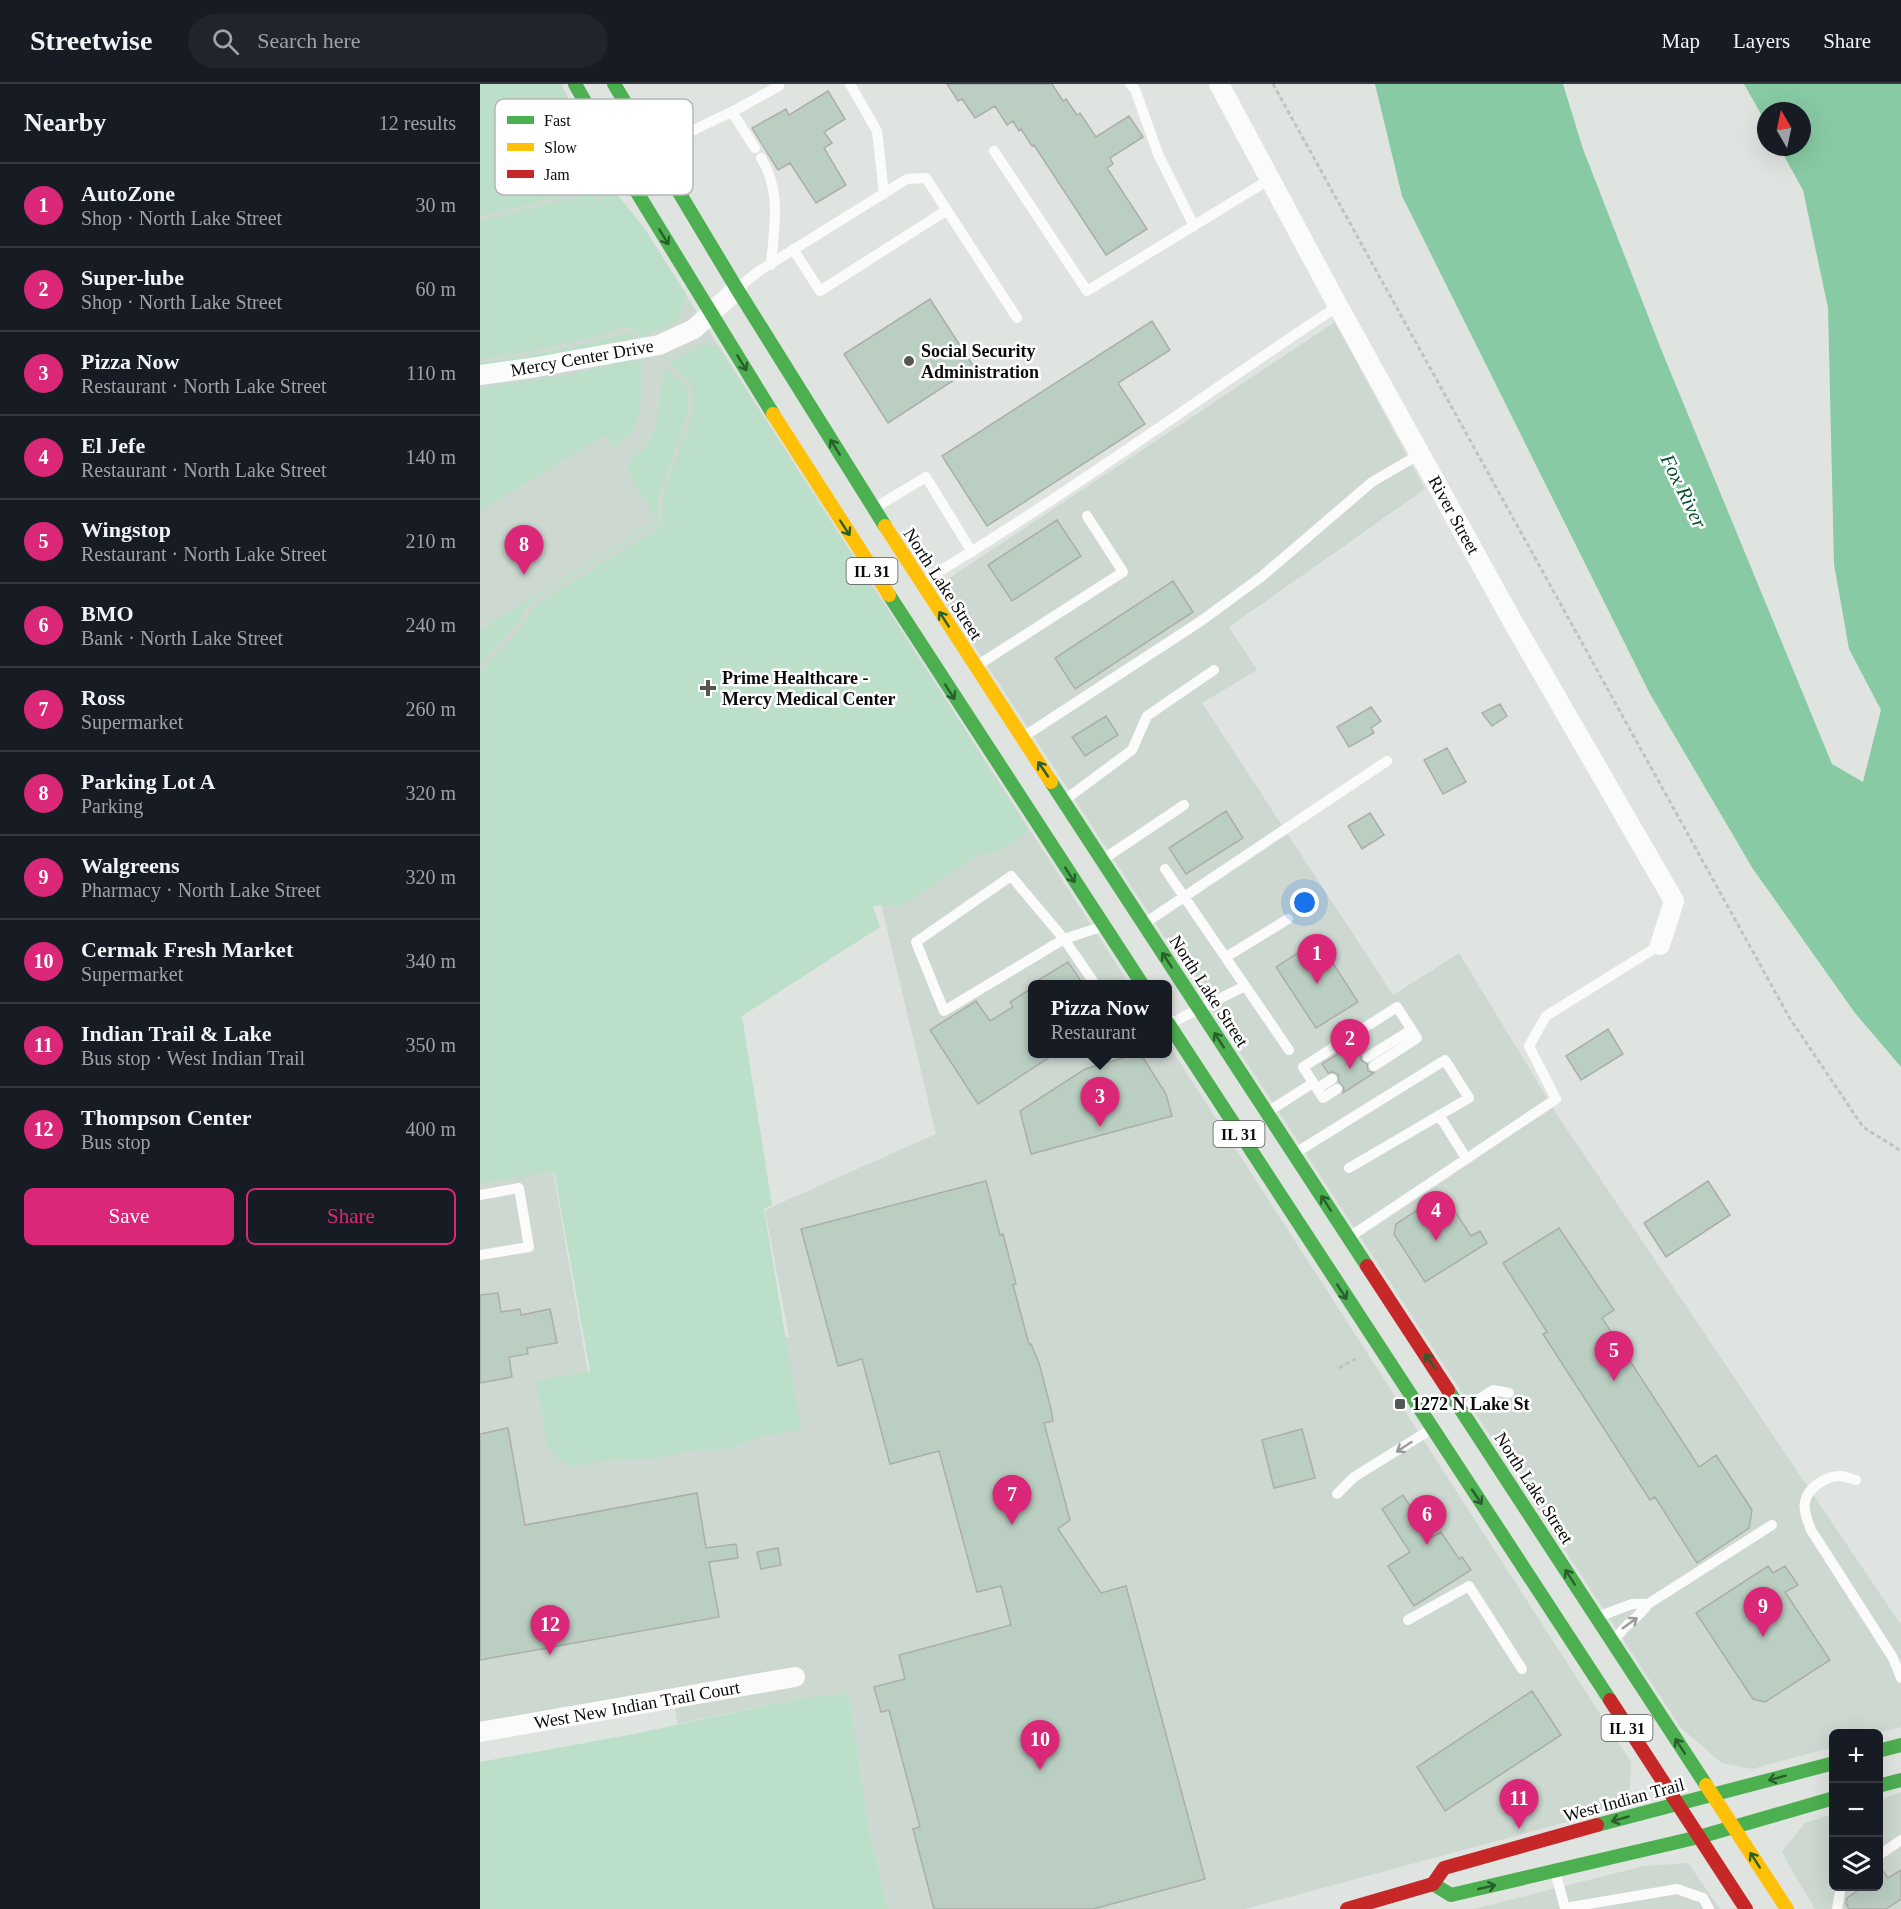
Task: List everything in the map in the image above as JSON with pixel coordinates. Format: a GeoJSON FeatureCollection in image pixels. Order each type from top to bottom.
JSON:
{"type":"FeatureCollection","features":[{"type":"Feature","properties":{"kind":"main road","name":"IL 31"},"geometry":{"type":"LineString","coordinates":[[575,84],[583,99]]}},
{"type":"Feature","properties":{"kind":"main road","name":"North Lake Street"},"geometry":{"type":"LineString","coordinates":[[614,84],[623,99]]}},
{"type":"Feature","properties":{"kind":"main road","name":"IL 31"},"geometry":{"type":"LineString","coordinates":[[639,195],[841,522],[1139,980]]}},
{"type":"Feature","properties":{"kind":"main road","name":"North Lake Street"},"geometry":{"type":"LineString","coordinates":[[680,195],[920,582],[1294,1154],[1457,1413],[1597,1617],[1787,1909]]}},
{"type":"Feature","properties":{"kind":"main road","name":"IL 31"},"geometry":{"type":"LineString","coordinates":[[1172,1030],[1437,1426],[1746,1909]]}},
{"type":"Feature","properties":{"kind":"main road"},"geometry":{"type":"LineString","coordinates":[[1883,1750],[1901,1745]]}},
{"type":"Feature","properties":{"kind":"main road","name":"West Indian Trail"},"geometry":{"type":"LineString","coordinates":[[1347,1909],[1433,1884],[1444,1868],[1829,1764]]}},
{"type":"Feature","properties":{"kind":"main road"},"geometry":{"type":"LineString","coordinates":[[1883,1785],[1901,1780]]}},
{"type":"Feature","properties":{"kind":"main road"},"geometry":{"type":"LineString","coordinates":[[1433,1884],[1451,1895],[1699,1837],[1829,1799]]}},
{"type":"Feature","properties":{"kind":"street","name":"River Street"},"geometry":{"type":"LineString","coordinates":[[1219,84],[1338,306],[1514,624],[1674,902],[1660,945]]}},
{"type":"Feature","properties":{"kind":"street","name":"Mercy Center Drive"},"geometry":{"type":"LineString","coordinates":[[480,375],[659,345],[694,329],[737,289]]}},
{"type":"Feature","properties":{"kind":"street","name":"West New Indian Trail Court"},"geometry":{"type":"LineString","coordinates":[[480,1732],[795,1677]]}},
{"type":"Feature","properties":{"kind":"lane"},"geometry":{"type":"LineString","coordinates":[[693,131],[732,112],[779,86],[778,84]]}},
{"type":"Feature","properties":{"kind":"lane"},"geometry":{"type":"LineString","coordinates":[[850,84],[877,131],[884,194]]}},
{"type":"Feature","properties":{"kind":"lane"},"geometry":{"type":"LineString","coordinates":[[1130,84],[1135,89],[1158,154],[1194,226]]}},
{"type":"Feature","properties":{"kind":"lane"},"geometry":{"type":"LineString","coordinates":[[732,112],[755,148]]}},
{"type":"Feature","properties":{"kind":"lane"},"geometry":{"type":"LineString","coordinates":[[994,152],[1087,291],[1270,179]]}},
{"type":"Feature","properties":{"kind":"lane"},"geometry":{"type":"LineString","coordinates":[[761,158],[770,172],[775,192],[771,265]]}},
{"type":"Feature","properties":{"kind":"lane"},"geometry":{"type":"LineString","coordinates":[[737,289],[754,274],[908,179],[926,178],[1017,318]]}},
{"type":"Feature","properties":{"kind":"lane"},"geometry":{"type":"LineString","coordinates":[[793,249],[820,291],[947,210]]}},
{"type":"Feature","properties":{"kind":"lane"},"geometry":{"type":"LineString","coordinates":[[920,582],[972,552],[1338,306]]}},
{"type":"Feature","properties":{"kind":"lane"},"geometry":{"type":"LineString","coordinates":[[1022,738],[1201,621],[1261,577],[1372,482],[1420,454]]}},
{"type":"Feature","properties":{"kind":"lane"},"geometry":{"type":"LineString","coordinates":[[874,508],[926,477],[972,552]]}},
{"type":"Feature","properties":{"kind":"lane"},"geometry":{"type":"LineString","coordinates":[[975,667],[1123,572],[1087,516]]}},
{"type":"Feature","properties":{"kind":"lane"},"geometry":{"type":"LineString","coordinates":[[1064,800],[1132,750],[1147,716],[1214,670]]}},
{"type":"Feature","properties":{"kind":"lane"},"geometry":{"type":"LineString","coordinates":[[1144,924],[1387,761]]}},
{"type":"Feature","properties":{"kind":"lane"},"geometry":{"type":"LineString","coordinates":[[1102,861],[1184,805]]}},
{"type":"Feature","properties":{"kind":"lane"},"geometry":{"type":"LineString","coordinates":[[1165,869],[1288,1050]]}},
{"type":"Feature","properties":{"kind":"lane"},"geometry":{"type":"LineString","coordinates":[[1092,980],[1064,939],[1011,876],[916,942],[944,1011],[1064,939],[1103,926]]}},
{"type":"Feature","properties":{"kind":"lane"},"geometry":{"type":"LineString","coordinates":[[1226,957],[1288,919]]}},
{"type":"Feature","properties":{"kind":"lane"},"geometry":{"type":"LineString","coordinates":[[1348,1238],[1556,1099],[1528,1046],[1546,1016],[1660,945]]}},
{"type":"Feature","properties":{"kind":"lane"},"geometry":{"type":"LineString","coordinates":[[1172,1022],[1245,986]]}},
{"type":"Feature","properties":{"kind":"lane"},"geometry":{"type":"LineString","coordinates":[[1335,1084],[1323,1098],[1303,1066],[1397,1007],[1417,1038],[1371,1061]]}},
{"type":"Feature","properties":{"kind":"lane"},"geometry":{"type":"LineString","coordinates":[[1294,1154],[1445,1060],[1469,1098],[1349,1168]]}},
{"type":"Feature","properties":{"kind":"lane"},"geometry":{"type":"LineString","coordinates":[[1267,1113],[1315,1086]]}},
{"type":"Feature","properties":{"kind":"lane"},"geometry":{"type":"LineString","coordinates":[[1439,1115],[1466,1158]]}},
{"type":"Feature","properties":{"kind":"lane"},"geometry":{"type":"LineString","coordinates":[[480,1195],[519,1188],[529,1247],[480,1254]]}},
{"type":"Feature","properties":{"kind":"lane"},"geometry":{"type":"LineString","coordinates":[[1457,1413],[1493,1390],[1509,1394]]}},
{"type":"Feature","properties":{"kind":"lane"},"geometry":{"type":"LineString","coordinates":[[1337,1494],[1354,1477],[1437,1426]]}},
{"type":"Feature","properties":{"kind":"lane"},"geometry":{"type":"LineString","coordinates":[[1856,1480],[1841,1476],[1822,1481],[1811,1489],[1805,1502],[1806,1517],[1811,1530],[1893,1658],[1901,1678]]}},
{"type":"Feature","properties":{"kind":"lane"},"geometry":{"type":"LineString","coordinates":[[1614,1643],[1620,1630],[1641,1615],[1648,1604],[1772,1526]]}},
{"type":"Feature","properties":{"kind":"lane"},"geometry":{"type":"LineString","coordinates":[[1408,1620],[1469,1586],[1522,1669]]}},
{"type":"Feature","properties":{"kind":"lane"},"geometry":{"type":"LineString","coordinates":[[1597,1617],[1632,1604],[1648,1604]]}},
{"type":"Feature","properties":{"kind":"lane"},"geometry":{"type":"LineString","coordinates":[[1883,1853],[1901,1840]]}},
{"type":"Feature","properties":{"kind":"lane"},"geometry":{"type":"LineString","coordinates":[[1555,1871],[1565,1908],[1677,1890],[1702,1898],[1708,1909]]}},
{"type":"Feature","properties":{"kind":"lane"},"geometry":{"type":"LineString","coordinates":[[1838,1909],[1840,1891]]}},
{"type":"Feature","properties":{"kind":"path"},"geometry":{"type":"LineString","coordinates":[[1273,84],[1789,1017],[1863,1127],[1901,1151]]}},
{"type":"Feature","properties":{"kind":"shaded area"},"geometry":{"type":"Polygon","coordinates":[[[480,84],[565,90],[568,99],[495,99],[495,195],[618,195],[643,228],[1126,980],[1028,980],[1028,1058],[1172,1058],[1172,1050],[1631,1762],[1630,1787],[1621,1801],[1596,1814],[1245,1909],[888,1909],[869,1831],[849,1693],[796,1699],[677,1724],[675,1707],[480,1741],[480,84]],[[876,883],[592,1057],[553,1171],[588,1373],[789,1337],[765,1210],[936,1134],[876,883]]]}},
{"type":"Feature","properties":{"kind":"shaded area"},"geometry":{"type":"Polygon","coordinates":[[[480,84],[561,84],[567,99],[495,99],[495,195],[565,195],[480,216],[480,84]]]}},
{"type":"Feature","properties":{"kind":"shaded area"},"geometry":{"type":"Polygon","coordinates":[[[588,195],[596,195],[598,201],[605,199],[604,195],[618,195],[645,229],[686,294],[678,321],[641,337],[635,329],[626,327],[554,346],[480,358],[480,221],[588,195]]]}},
{"type":"Feature","properties":{"kind":"shaded area"},"geometry":{"type":"Polygon","coordinates":[[[1335,322],[1425,489],[1229,627],[1257,670],[1202,703],[1393,995],[1459,953],[1560,1119],[1901,1625],[1901,1727],[1883,1732],[1883,1729],[1829,1729],[1829,1748],[1752,1769],[1722,1763],[1681,1728],[936,587],[1335,322]]]}},
{"type":"Feature","properties":{"kind":"shaded area"},"geometry":{"type":"Polygon","coordinates":[[[631,333],[635,338],[542,357],[480,365],[480,363],[586,344],[631,333]]]}},
{"type":"Feature","properties":{"kind":"shaded area","name":"Prime Healthcare - Mercy Medical Center"},"geometry":{"type":"Polygon","coordinates":[[[705,344],[719,348],[1029,831],[1000,851],[978,855],[902,905],[873,906],[880,927],[742,1016],[772,1205],[764,1209],[801,1429],[759,1437],[727,1449],[694,1450],[660,1458],[602,1461],[572,1466],[560,1460],[547,1446],[537,1381],[590,1371],[554,1171],[480,1183],[480,672],[519,630],[533,608],[540,602],[660,527],[663,499],[689,425],[693,397],[690,382],[669,362],[705,344]]]}},
{"type":"Feature","properties":{"kind":"shaded area"},"geometry":{"type":"Polygon","coordinates":[[[635,357],[642,363],[641,399],[635,426],[627,437],[613,447],[605,435],[480,511],[480,388],[575,374],[635,357]]]}},
{"type":"Feature","properties":{"kind":"shaded area"},"geometry":{"type":"Polygon","coordinates":[[[664,367],[686,385],[688,397],[680,438],[660,493],[658,522],[534,599],[516,625],[480,665],[480,630],[657,520],[632,479],[627,466],[647,445],[653,432],[658,414],[664,367]]]}},
{"type":"Feature","properties":{"kind":"shaded area"},"geometry":{"type":"Polygon","coordinates":[[[849,1693],[869,1831],[888,1909],[480,1909],[480,1762],[634,1734],[796,1699],[849,1693]]]}},
{"type":"Feature","properties":{"kind":"shaded area"},"geometry":{"type":"Polygon","coordinates":[[[1901,1792],[1901,1909],[1815,1909],[1782,1851],[1805,1823],[1829,1815],[1829,1891],[1883,1891],[1883,1799],[1901,1792]]]}},
{"type":"Feature","properties":{"kind":"shaded area"},"geometry":{"type":"Polygon","coordinates":[[[1688,1863],[1720,1909],[1474,1909],[1644,1866],[1688,1863]]]}},
{"type":"Feature","properties":{"kind":"water","name":"Fox River"},"geometry":{"type":"Polygon","coordinates":[[[1375,84],[1563,84],[1583,149],[1661,349],[1832,764],[1863,782],[1881,710],[1849,649],[1834,564],[1828,308],[1803,190],[1784,156],[1811,156],[1811,102],[1757,102],[1757,107],[1744,84],[1901,84],[1901,1067],[1855,1013],[1753,869],[1650,694],[1402,196],[1375,84]]]}},
{"type":"Feature","properties":{"kind":"building"},"geometry":{"type":"Polygon","coordinates":[[[947,84],[1052,84],[1063,101],[1066,99],[1077,115],[1080,113],[1096,137],[1129,116],[1143,137],[1110,158],[1113,164],[1107,168],[1147,229],[1106,255],[1034,145],[1032,146],[1021,129],[1019,131],[1013,121],[1007,125],[995,106],[975,118],[962,99],[958,101],[947,84]]]}},
{"type":"Feature","properties":{"kind":"building"},"geometry":{"type":"Polygon","coordinates":[[[828,91],[845,119],[824,132],[832,143],[824,148],[846,185],[816,203],[790,163],[778,170],[752,128],[786,109],[789,115],[828,91]]]}},
{"type":"Feature","properties":{"kind":"building","name":"Social Security Administration"},"geometry":{"type":"Polygon","coordinates":[[[930,299],[974,367],[888,423],[844,354],[930,299]]]}},
{"type":"Feature","properties":{"kind":"building"},"geometry":{"type":"Polygon","coordinates":[[[1152,321],[1170,350],[1118,383],[1145,424],[987,526],[942,456],[1152,321]]]}},
{"type":"Feature","properties":{"kind":"building"},"geometry":{"type":"Polygon","coordinates":[[[1057,520],[1081,556],[1012,601],[988,565],[1057,520]]]}},
{"type":"Feature","properties":{"kind":"building"},"geometry":{"type":"Polygon","coordinates":[[[1173,581],[1193,612],[1075,689],[1055,658],[1173,581]]]}},
{"type":"Feature","properties":{"kind":"building"},"geometry":{"type":"Polygon","coordinates":[[[1500,704],[1507,716],[1492,726],[1482,713],[1500,704]]]}},
{"type":"Feature","properties":{"kind":"building"},"geometry":{"type":"Polygon","coordinates":[[[1371,707],[1381,721],[1371,728],[1374,733],[1349,747],[1337,727],[1371,707]]]}},
{"type":"Feature","properties":{"kind":"building"},"geometry":{"type":"Polygon","coordinates":[[[1106,716],[1118,735],[1085,756],[1072,737],[1106,716]]]}},
{"type":"Feature","properties":{"kind":"building"},"geometry":{"type":"Polygon","coordinates":[[[1447,748],[1466,782],[1443,794],[1424,760],[1447,748]]]}},
{"type":"Feature","properties":{"kind":"building"},"geometry":{"type":"Polygon","coordinates":[[[1226,811],[1243,838],[1186,874],[1169,848],[1226,811]]]}},
{"type":"Feature","properties":{"kind":"building"},"geometry":{"type":"Polygon","coordinates":[[[1370,813],[1384,835],[1362,849],[1348,826],[1370,813]]]}},
{"type":"Feature","properties":{"kind":"building"},"geometry":{"type":"Polygon","coordinates":[[[1318,940],[1358,1002],[1316,1028],[1276,967],[1318,940]]]}},
{"type":"Feature","properties":{"kind":"building"},"geometry":{"type":"Polygon","coordinates":[[[1068,962],[1080,980],[1039,980],[1068,962]]]}},
{"type":"Feature","properties":{"kind":"building"},"geometry":{"type":"Polygon","coordinates":[[[1028,991],[1028,1058],[1048,1058],[978,1104],[930,1030],[976,1001],[990,1021],[1013,1007],[1010,1002],[1028,991]]]}},
{"type":"Feature","properties":{"kind":"building"},"geometry":{"type":"Polygon","coordinates":[[[1608,1029],[1623,1054],[1581,1080],[1566,1056],[1608,1029]]]}},
{"type":"Feature","properties":{"kind":"building"},"geometry":{"type":"Polygon","coordinates":[[[1358,1041],[1364,1051],[1361,1054],[1361,1060],[1367,1064],[1368,1071],[1374,1073],[1343,1093],[1344,1088],[1339,1082],[1338,1074],[1328,1073],[1322,1064],[1358,1041]]]}},
{"type":"Feature","properties":{"kind":"building"},"geometry":{"type":"Polygon","coordinates":[[[1123,1058],[1143,1058],[1166,1094],[1172,1116],[1031,1154],[1020,1111],[1085,1069],[1123,1058]]]}},
{"type":"Feature","properties":{"kind":"building"},"geometry":{"type":"Polygon","coordinates":[[[986,1181],[1000,1235],[1003,1234],[1016,1284],[1013,1285],[1029,1344],[1039,1363],[1051,1409],[1053,1421],[1044,1423],[1070,1520],[1058,1529],[1101,1593],[1126,1586],[1205,1879],[1093,1909],[934,1909],[913,1829],[920,1827],[889,1710],[881,1712],[874,1687],[905,1679],[899,1655],[1011,1625],[1001,1586],[977,1592],[939,1451],[890,1464],[862,1359],[838,1366],[801,1229],[986,1181]]]}},
{"type":"Feature","properties":{"kind":"building"},"geometry":{"type":"Polygon","coordinates":[[[1708,1181],[1730,1215],[1666,1257],[1644,1223],[1708,1181]]]}},
{"type":"Feature","properties":{"kind":"building"},"geometry":{"type":"Polygon","coordinates":[[[1443,1193],[1471,1236],[1480,1231],[1487,1243],[1425,1282],[1394,1234],[1396,1224],[1443,1193]]]}},
{"type":"Feature","properties":{"kind":"building"},"geometry":{"type":"Polygon","coordinates":[[[1559,1228],[1614,1310],[1602,1318],[1699,1467],[1716,1455],[1752,1510],[1749,1528],[1697,1563],[1655,1497],[1650,1500],[1543,1334],[1547,1332],[1503,1263],[1559,1228]]]}},
{"type":"Feature","properties":{"kind":"building"},"geometry":{"type":"Polygon","coordinates":[[[498,1293],[501,1312],[520,1309],[521,1315],[550,1309],[557,1343],[527,1348],[528,1354],[509,1357],[512,1377],[480,1383],[480,1295],[498,1293]]]}},
{"type":"Feature","properties":{"kind":"building"},"geometry":{"type":"Polygon","coordinates":[[[508,1428],[525,1525],[697,1493],[706,1548],[736,1544],[738,1558],[709,1562],[719,1617],[480,1660],[480,1434],[508,1428]]]}},
{"type":"Feature","properties":{"kind":"building"},"geometry":{"type":"Polygon","coordinates":[[[1302,1429],[1315,1478],[1274,1488],[1262,1440],[1302,1429]]]}},
{"type":"Feature","properties":{"kind":"building"},"geometry":{"type":"Polygon","coordinates":[[[1403,1495],[1430,1538],[1441,1532],[1459,1559],[1462,1557],[1471,1570],[1414,1606],[1388,1566],[1410,1552],[1382,1509],[1403,1495]]]}},
{"type":"Feature","properties":{"kind":"building"},"geometry":{"type":"Polygon","coordinates":[[[778,1548],[781,1565],[761,1569],[757,1552],[778,1548]]]}},
{"type":"Feature","properties":{"kind":"building"},"geometry":{"type":"Polygon","coordinates":[[[1768,1566],[1773,1573],[1785,1566],[1798,1585],[1785,1592],[1830,1660],[1765,1702],[1753,1699],[1696,1613],[1768,1566]]]}},
{"type":"Feature","properties":{"kind":"building"},"geometry":{"type":"Polygon","coordinates":[[[1532,1691],[1561,1735],[1445,1811],[1417,1767],[1532,1691]]]}},
{"type":"Feature","properties":{"kind":"building"},"geometry":{"type":"Polygon","coordinates":[[[1901,1870],[1901,1899],[1886,1909],[1849,1909],[1846,1903],[1847,1898],[1857,1891],[1883,1891],[1883,1871],[1888,1878],[1901,1870]]]}},
{"type":"Feature","properties":{"kind":"traffic: fast"},"geometry":{"type":"LineString","coordinates":[[575,84],[583,99]]}},
{"type":"Feature","properties":{"kind":"traffic: fast"},"geometry":{"type":"LineString","coordinates":[[614,84],[623,99]]}},
{"type":"Feature","properties":{"kind":"traffic: fast"},"geometry":{"type":"LineString","coordinates":[[639,195],[773,414]]}},
{"type":"Feature","properties":{"kind":"traffic: fast"},"geometry":{"type":"LineString","coordinates":[[681,195],[885,526]]}},
{"type":"Feature","properties":{"kind":"traffic: fast"},"geometry":{"type":"LineString","coordinates":[[889,595],[1139,980]]}},
{"type":"Feature","properties":{"kind":"traffic: fast"},"geometry":{"type":"LineString","coordinates":[[1051,782],[1367,1266]]}},
{"type":"Feature","properties":{"kind":"traffic: fast"},"geometry":{"type":"LineString","coordinates":[[1172,1029],[1610,1700]]}},
{"type":"Feature","properties":{"kind":"traffic: fast"},"geometry":{"type":"LineString","coordinates":[[1448,1390],[1706,1785]]}},
{"type":"Feature","properties":{"kind":"traffic: fast"},"geometry":{"type":"LineString","coordinates":[[1883,1750],[1901,1745]]}},
{"type":"Feature","properties":{"kind":"traffic: fast"},"geometry":{"type":"LineString","coordinates":[[1597,1825],[1829,1764]]}},
{"type":"Feature","properties":{"kind":"traffic: fast"},"geometry":{"type":"LineString","coordinates":[[1883,1785],[1901,1780]]}},
{"type":"Feature","properties":{"kind":"traffic: fast"},"geometry":{"type":"LineString","coordinates":[[1433,1884],[1451,1895],[1699,1837],[1829,1799]]}},
{"type":"Feature","properties":{"kind":"traffic: slow"},"geometry":{"type":"LineString","coordinates":[[773,414],[889,595]]}},
{"type":"Feature","properties":{"kind":"traffic: slow"},"geometry":{"type":"LineString","coordinates":[[885,526],[1051,782]]}},
{"type":"Feature","properties":{"kind":"traffic: slow"},"geometry":{"type":"LineString","coordinates":[[1706,1785],[1787,1909]]}},
{"type":"Feature","properties":{"kind":"traffic: jam"},"geometry":{"type":"LineString","coordinates":[[1367,1266],[1448,1390]]}},
{"type":"Feature","properties":{"kind":"traffic: jam"},"geometry":{"type":"LineString","coordinates":[[1610,1700],[1746,1909]]}},
{"type":"Feature","properties":{"kind":"traffic: jam"},"geometry":{"type":"LineString","coordinates":[[1347,1909],[1433,1884],[1444,1868],[1597,1825]]}},
{"type":"Feature","properties":{"kind":"place","name":"Social Security Administration"},"geometry":{"type":"Point","coordinates":[909,361]}},
{"type":"Feature","properties":{"kind":"place","name":"Parking Lot A"},"geometry":{"type":"Point","coordinates":[524,575]}},
{"type":"Feature","properties":{"kind":"place","name":"Prime Healthcare - Mercy Medical Center"},"geometry":{"type":"Point","coordinates":[708,688]}},
{"type":"Feature","properties":{"kind":"place","name":"AutoZone"},"geometry":{"type":"Point","coordinates":[1317,984]}},
{"type":"Feature","properties":{"kind":"place","name":"Super-lube"},"geometry":{"type":"Point","coordinates":[1350,1069]}},
{"type":"Feature","properties":{"kind":"place","name":"Pizza Now"},"geometry":{"type":"Point","coordinates":[1100,1127]}},
{"type":"Feature","properties":{"kind":"place","name":"El Jefe"},"geometry":{"type":"Point","coordinates":[1436,1241]}},
{"type":"Feature","properties":{"kind":"place","name":"Wingstop"},"geometry":{"type":"Point","coordinates":[1614,1381]}},
{"type":"Feature","properties":{"kind":"place","name":"1272 N Lake St"},"geometry":{"type":"Point","coordinates":[1400,1404]}},
{"type":"Feature","properties":{"kind":"place","name":"Ross"},"geometry":{"type":"Point","coordinates":[1012,1525]}},
{"type":"Feature","properties":{"kind":"place","name":"BMO"},"geometry":{"type":"Point","coordinates":[1427,1545]}},
{"type":"Feature","properties":{"kind":"place","name":"Walgreens"},"geometry":{"type":"Point","coordinates":[1763,1637]}},
{"type":"Feature","properties":{"kind":"place","name":"Thompson Center"},"geometry":{"type":"Point","coordinates":[550,1655]}},
{"type":"Feature","properties":{"kind":"place","name":"Cermak Fresh Market"},"geometry":{"type":"Point","coordinates":[1040,1770]}},
{"type":"Feature","properties":{"kind":"place","name":"Indian Trail & Lake"},"geometry":{"type":"Point","coordinates":[1519,1829]}}]}
